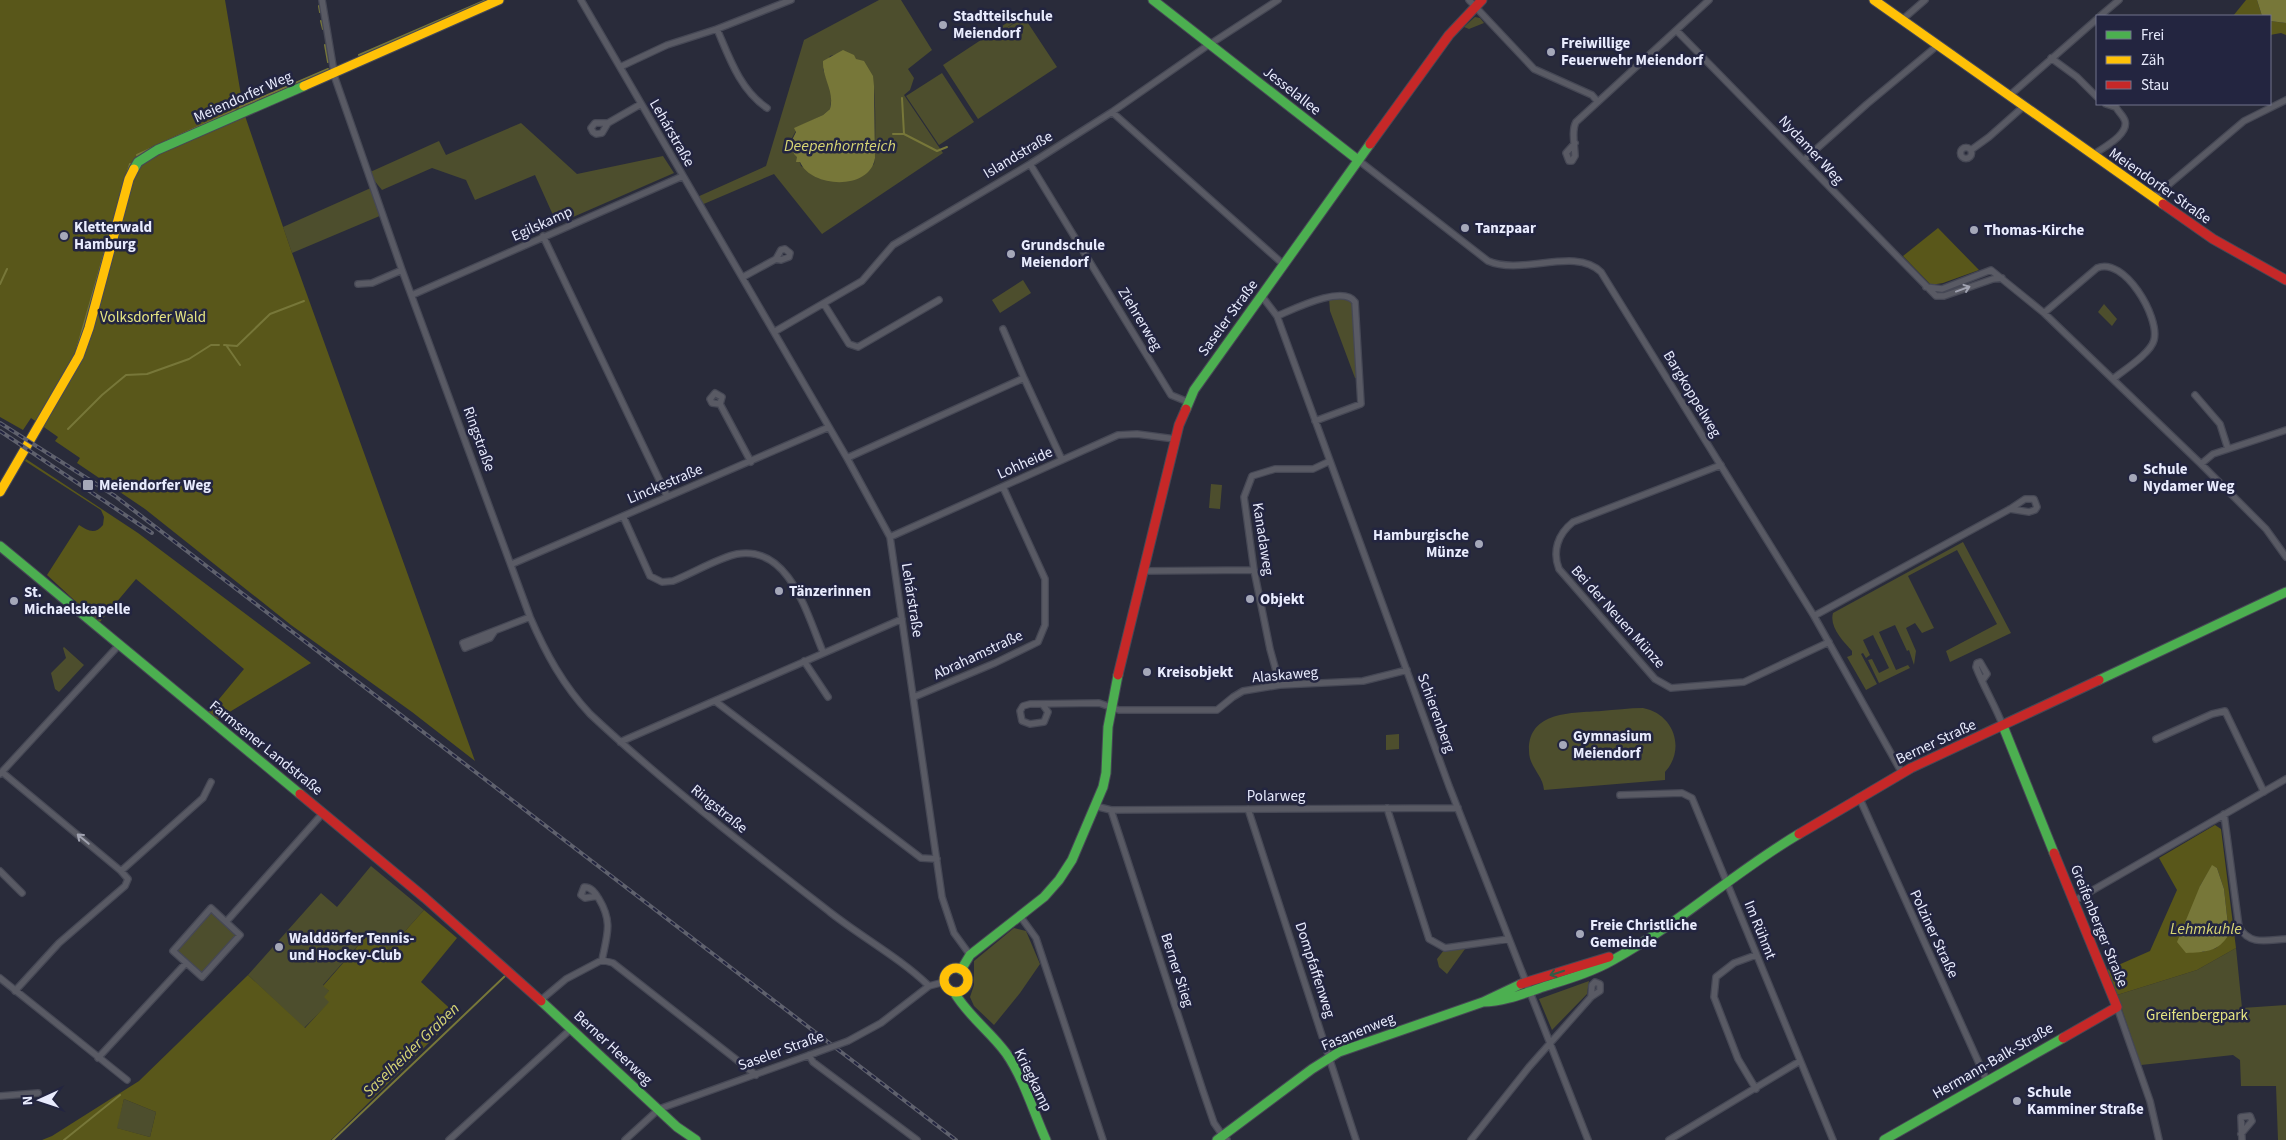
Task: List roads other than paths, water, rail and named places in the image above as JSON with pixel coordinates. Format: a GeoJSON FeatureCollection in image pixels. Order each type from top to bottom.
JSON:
{"type":"FeatureCollection","features":[{"type":"Feature","properties":{"kind":"street","name":"Ringstraße"},"geometry":{"type":"LineString","coordinates":[[322,0],[334,72],[402,270],[530,617],[543,647],[572,695],[620,742],[719,826],[847,926],[912,971],[929,986]]}},
{"type":"Feature","properties":{"kind":"street","name":"Meiendorfer Weg"},"geometry":{"type":"LineString","coordinates":[[0,492],[79,356],[90,328],[129,179],[138,162],[157,150],[498,0]]}},
{"type":"Feature","properties":{"kind":"street","name":"Lehárstraße"},"geometry":{"type":"LineString","coordinates":[[582,0],[847,458],[890,537],[942,897],[949,921],[962,947],[970,955]]}},
{"type":"Feature","properties":{"kind":"street"},"geometry":{"type":"LineString","coordinates":[[620,66],[667,45],[717,29],[791,0]]}},
{"type":"Feature","properties":{"kind":"street","name":"Jesselallee"},"geometry":{"type":"LineString","coordinates":[[1153,0],[1358,160]]}},
{"type":"Feature","properties":{"kind":"street","name":"Islandstraße"},"geometry":{"type":"LineString","coordinates":[[774,332],[862,282],[893,245],[1030,164],[1112,112],[1210,44],[1278,0]]}},
{"type":"Feature","properties":{"kind":"street"},"geometry":{"type":"LineString","coordinates":[[1574,143],[1574,125],[1710,0]]}},
{"type":"Feature","properties":{"kind":"street","name":"Meiendorfer Straße"},"geometry":{"type":"LineString","coordinates":[[1874,0],[2231,251],[2286,280]]}},
{"type":"Feature","properties":{"kind":"street"},"geometry":{"type":"LineString","coordinates":[[1902,20],[1925,0]]}},
{"type":"Feature","properties":{"kind":"street"},"geometry":{"type":"LineString","coordinates":[[2101,15],[2119,0]]}},
{"type":"Feature","properties":{"kind":"street"},"geometry":{"type":"LineString","coordinates":[[1476,2],[1534,69],[1592,95],[1598,102]]}},
{"type":"Feature","properties":{"kind":"street","name":"Saseler Straße"},"geometry":{"type":"LineString","coordinates":[[625,1140],[659,1109],[848,1041],[881,1023],[929,986],[944,982],[948,971],[954,968],[961,970],[970,955],[1044,897],[1065,872],[1077,850],[1102,791],[1112,708],[1175,439],[1188,402],[1207,371],[1283,264],[1449,35],[1476,2]]}},
{"type":"Feature","properties":{"kind":"street"},"geometry":{"type":"LineString","coordinates":[[2009,96],[2096,20]]}},
{"type":"Feature","properties":{"kind":"street"},"geometry":{"type":"LineString","coordinates":[[717,29],[741,80],[754,99],[767,108]]}},
{"type":"Feature","properties":{"kind":"street","name":"Nydamer Weg"},"geometry":{"type":"LineString","coordinates":[[1677,31],[1936,296],[1944,296],[1993,279],[2003,278]]}},
{"type":"Feature","properties":{"kind":"street"},"geometry":{"type":"LineString","coordinates":[[1804,160],[1938,45]]}},
{"type":"Feature","properties":{"kind":"street"},"geometry":{"type":"LineString","coordinates":[[2051,58],[2077,77],[2096,96]]}},
{"type":"Feature","properties":{"kind":"street"},"geometry":{"type":"LineString","coordinates":[[2154,198],[2244,121],[2286,100]]}},
{"type":"Feature","properties":{"kind":"street"},"geometry":{"type":"LineString","coordinates":[[608,123],[641,104]]}},
{"type":"Feature","properties":{"kind":"street"},"geometry":{"type":"LineString","coordinates":[[1971,150],[2024,106]]}},
{"type":"Feature","properties":{"kind":"street"},"geometry":{"type":"LineString","coordinates":[[2092,155],[2126,127],[2124,119],[2115,106]]}},
{"type":"Feature","properties":{"kind":"street"},"geometry":{"type":"LineString","coordinates":[[1112,112],[1283,264]]}},
{"type":"Feature","properties":{"kind":"street","name":"Bargkoppelweg"},"geometry":{"type":"LineString","coordinates":[[1358,160],[1488,261],[1509,266],[1582,262],[1596,266],[1606,278],[1814,616],[1902,773]]}},
{"type":"Feature","properties":{"kind":"street","name":"Ziehrerweg"},"geometry":{"type":"LineString","coordinates":[[1030,164],[1171,396],[1188,402]]}},
{"type":"Feature","properties":{"kind":"street","name":"Egilskamp"},"geometry":{"type":"LineString","coordinates":[[412,295],[683,176]]}},
{"type":"Feature","properties":{"kind":"street"},"geometry":{"type":"LineString","coordinates":[[543,236],[667,496]]}},
{"type":"Feature","properties":{"kind":"street"},"geometry":{"type":"LineString","coordinates":[[742,277],[776,259]]}},
{"type":"Feature","properties":{"kind":"street"},"geometry":{"type":"LineString","coordinates":[[2044,313],[2097,268],[2107,266],[2122,273],[2146,303],[2156,331],[2154,342],[2148,350],[2113,379]]}},
{"type":"Feature","properties":{"kind":"street"},"geometry":{"type":"LineString","coordinates":[[358,284],[372,283],[402,270]]}},
{"type":"Feature","properties":{"kind":"street"},"geometry":{"type":"LineString","coordinates":[[1926,287],[1942,289],[1990,270],[2003,278],[2044,313],[2201,464],[2266,529],[2286,557]]}},
{"type":"Feature","properties":{"kind":"street","name":"Schierenberg"},"geometry":{"type":"LineString","coordinates":[[1261,295],[1276,316],[1458,808],[1588,1140]]}},
{"type":"Feature","properties":{"kind":"street"},"geometry":{"type":"LineString","coordinates":[[1276,316],[1326,297],[1345,296],[1355,302],[1361,404],[1315,421]]}},
{"type":"Feature","properties":{"kind":"street"},"geometry":{"type":"LineString","coordinates":[[824,304],[849,344],[858,346],[939,300]]}},
{"type":"Feature","properties":{"kind":"street"},"geometry":{"type":"LineString","coordinates":[[1004,329],[1024,378],[1062,460]]}},
{"type":"Feature","properties":{"kind":"street"},"geometry":{"type":"LineString","coordinates":[[847,458],[1024,378]]}},
{"type":"Feature","properties":{"kind":"street"},"geometry":{"type":"LineString","coordinates":[[2196,395],[2220,424],[2228,449]]}},
{"type":"Feature","properties":{"kind":"street"},"geometry":{"type":"LineString","coordinates":[[720,404],[751,462]]}},
{"type":"Feature","properties":{"kind":"street","name":"Linckestraße"},"geometry":{"type":"LineString","coordinates":[[512,564],[829,427]]}},
{"type":"Feature","properties":{"kind":"street"},"geometry":{"type":"LineString","coordinates":[[2201,464],[2213,454],[2286,430]]}},
{"type":"Feature","properties":{"kind":"street","name":"Lohheide"},"geometry":{"type":"LineString","coordinates":[[890,537],[1118,435],[1137,434],[1175,439]]}},
{"type":"Feature","properties":{"kind":"street","name":"Kanadaweg"},"geometry":{"type":"LineString","coordinates":[[1280,685],[1270,649],[1254,570],[1244,497],[1252,476],[1275,469],[1313,469],[1330,461]]}},
{"type":"Feature","properties":{"kind":"street","name":"Bei der Neuen Münze"},"geometry":{"type":"LineString","coordinates":[[1721,465],[1573,522],[1562,534],[1556,547],[1559,569],[1655,679],[1671,688],[1744,682],[1829,642]]}},
{"type":"Feature","properties":{"kind":"street","name":"Abrahamstraße"},"geometry":{"type":"LineString","coordinates":[[914,697],[995,663],[1038,642],[1045,625],[1045,579],[1003,487]]}},
{"type":"Feature","properties":{"kind":"street"},"geometry":{"type":"LineString","coordinates":[[1814,616],[2010,509]]}},
{"type":"Feature","properties":{"kind":"street"},"geometry":{"type":"LineString","coordinates":[[623,516],[650,576],[662,582],[673,581],[736,554],[754,553],[774,561],[790,577],[823,652]]}},
{"type":"Feature","properties":{"kind":"street","name":"Farmsener Landstraße"},"geometry":{"type":"LineString","coordinates":[[0,546],[323,813],[512,973]]}},
{"type":"Feature","properties":{"kind":"street"},"geometry":{"type":"LineString","coordinates":[[1143,571],[1254,570]]}},
{"type":"Feature","properties":{"kind":"street","name":"Berner Straße"},"geometry":{"type":"LineString","coordinates":[[1589,967],[1619,955],[1666,928],[1726,882],[1790,839],[1902,773],[2286,592]]}},
{"type":"Feature","properties":{"kind":"street"},"geometry":{"type":"LineString","coordinates":[[494,632],[490,638],[465,648],[463,643],[487,632],[494,632],[530,617]]}},
{"type":"Feature","properties":{"kind":"street"},"geometry":{"type":"LineString","coordinates":[[620,742],[902,619]]}},
{"type":"Feature","properties":{"kind":"street"},"geometry":{"type":"LineString","coordinates":[[15,991],[60,943],[124,886],[128,879],[121,871],[1,773],[119,645]]}},
{"type":"Feature","properties":{"kind":"street"},"geometry":{"type":"LineString","coordinates":[[804,661],[828,697]]}},
{"type":"Feature","properties":{"kind":"street","name":"Alaskaweg"},"geometry":{"type":"LineString","coordinates":[[1112,708],[1119,710],[1217,710],[1243,691],[1280,685],[1363,681],[1407,670]]}},
{"type":"Feature","properties":{"kind":"street"},"geometry":{"type":"LineString","coordinates":[[1982,681],[2003,726]]}},
{"type":"Feature","properties":{"kind":"street"},"geometry":{"type":"LineString","coordinates":[[715,701],[921,858],[936,859]]}},
{"type":"Feature","properties":{"kind":"street"},"geometry":{"type":"LineString","coordinates":[[1043,705],[1048,712],[1044,722],[1030,724],[1022,721],[1019,715],[1024,706],[1030,704],[1099,703],[1112,708]]}},
{"type":"Feature","properties":{"kind":"street"},"geometry":{"type":"LineString","coordinates":[[2156,739],[2212,714],[2225,711],[2264,792]]}},
{"type":"Feature","properties":{"kind":"street","name":"Greifenberger Straße"},"geometry":{"type":"LineString","coordinates":[[2003,726],[2117,1007],[2150,1102],[2159,1140]]}},
{"type":"Feature","properties":{"kind":"street"},"geometry":{"type":"LineString","coordinates":[[2074,901],[2286,779]]}},
{"type":"Feature","properties":{"kind":"street"},"geometry":{"type":"LineString","coordinates":[[121,871],[203,798],[211,782]]}},
{"type":"Feature","properties":{"kind":"street","name":"Im Rühmt"},"geometry":{"type":"LineString","coordinates":[[1620,795],[1682,793],[1692,798],[1833,1140]]}},
{"type":"Feature","properties":{"kind":"street","name":"Polziner Straße"},"geometry":{"type":"LineString","coordinates":[[1859,797],[1987,1081]]}},
{"type":"Feature","properties":{"kind":"street","name":"Polarweg"},"geometry":{"type":"LineString","coordinates":[[1095,806],[1111,810],[1458,808]]}},
{"type":"Feature","properties":{"kind":"street"},"geometry":{"type":"LineString","coordinates":[[1387,808],[1429,939],[1445,948],[1509,940]]}},
{"type":"Feature","properties":{"kind":"street","name":"Dompfaffenweg"},"geometry":{"type":"LineString","coordinates":[[1248,809],[1356,1140]]}},
{"type":"Feature","properties":{"kind":"street","name":"Berner Stieg"},"geometry":{"type":"LineString","coordinates":[[1111,810],[1214,1123],[1223,1139]]}},
{"type":"Feature","properties":{"kind":"street"},"geometry":{"type":"LineString","coordinates":[[226,922],[323,813]]}},
{"type":"Feature","properties":{"kind":"street"},"geometry":{"type":"LineString","coordinates":[[2224,814],[2239,927],[2244,936],[2252,941],[2286,938]]}},
{"type":"Feature","properties":{"kind":"street"},"geometry":{"type":"LineString","coordinates":[[0,872],[22,893]]}},
{"type":"Feature","properties":{"kind":"street"},"geometry":{"type":"LineString","coordinates":[[598,896],[606,910],[609,923],[602,960]]}},
{"type":"Feature","properties":{"kind":"street"},"geometry":{"type":"LineString","coordinates":[[211,908],[226,922],[240,934],[202,977],[173,951],[211,908]]}},
{"type":"Feature","properties":{"kind":"street"},"geometry":{"type":"LineString","coordinates":[[1020,916],[1036,938],[1103,1140]]}},
{"type":"Feature","properties":{"kind":"street"},"geometry":{"type":"LineString","coordinates":[[1756,954],[1736,962],[1716,977],[1714,997],[1738,1059],[1756,1089]]}},
{"type":"Feature","properties":{"kind":"street"},"geometry":{"type":"LineString","coordinates":[[541,1000],[566,979],[602,960],[613,963],[756,1075]]}},
{"type":"Feature","properties":{"kind":"street"},"geometry":{"type":"LineString","coordinates":[[98,1058],[186,963]]}},
{"type":"Feature","properties":{"kind":"street","name":"Fasanenweg"},"geometry":{"type":"LineString","coordinates":[[1223,1139],[1248,1116],[1256,1113],[1330,1057],[1348,1048],[1483,1002],[1502,1000],[1528,987],[1589,967]]}},
{"type":"Feature","properties":{"kind":"street"},"geometry":{"type":"LineString","coordinates":[[944,982],[948,989],[959,990],[968,979],[961,970]]}},
{"type":"Feature","properties":{"kind":"street","name":"Berner Heerweg"},"geometry":{"type":"LineString","coordinates":[[512,973],[677,1127],[696,1140]]}},
{"type":"Feature","properties":{"kind":"street"},"geometry":{"type":"LineString","coordinates":[[0,978],[127,1080]]}},
{"type":"Feature","properties":{"kind":"street","name":"Kriegkamp"},"geometry":{"type":"LineString","coordinates":[[959,990],[964,997],[970,1014],[998,1042],[1010,1059],[1046,1140]]}},
{"type":"Feature","properties":{"kind":"street"},"geometry":{"type":"LineString","coordinates":[[1472,1140],[1529,1067],[1591,997]]}},
{"type":"Feature","properties":{"kind":"street","name":"Hermann-Balk-Straße"},"geometry":{"type":"LineString","coordinates":[[1884,1140],[2117,1007]]}},
{"type":"Feature","properties":{"kind":"street"},"geometry":{"type":"LineString","coordinates":[[449,1140],[572,1028]]}},
{"type":"Feature","properties":{"kind":"street"},"geometry":{"type":"LineString","coordinates":[[812,1054],[814,1062],[916,1140]]}},
{"type":"Feature","properties":{"kind":"street"},"geometry":{"type":"LineString","coordinates":[[1669,1140],[1800,1061]]}},
{"type":"Feature","properties":{"kind":"street"},"geometry":{"type":"LineString","coordinates":[[0,1096],[38,1092]]}},
{"type":"Feature","properties":{"kind":"water"},"geometry":{"type":"Polygon","coordinates":[[[2257,0],[2286,0],[2286,23],[2271,21],[2271,15],[2262,15],[2257,0]]]}},
{"type":"Feature","properties":{"kind":"water","name":"Deepenhornteich"},"geometry":{"type":"Polygon","coordinates":[[[843,50],[854,55],[856,59],[864,61],[873,76],[875,158],[871,169],[863,176],[852,181],[840,182],[827,181],[806,171],[800,162],[796,162],[797,157],[794,154],[791,142],[796,132],[794,128],[823,115],[830,109],[831,96],[824,73],[823,61],[843,50]]]}},
{"type":"Feature","properties":{"kind":"water","name":"Lehmkuhle"},"geometry":{"type":"Polygon","coordinates":[[[2212,865],[2217,868],[2224,889],[2229,934],[2216,948],[2186,953],[2177,942],[2200,886],[2212,865]]]}},
{"type":"Feature","properties":{"kind":"waterway"},"geometry":{"type":"LineString","coordinates":[[359,55],[486,0]]}},
{"type":"Feature","properties":{"kind":"waterway"},"geometry":{"type":"LineString","coordinates":[[319,6],[320,12]]}},
{"type":"Feature","properties":{"kind":"waterway"},"geometry":{"type":"LineString","coordinates":[[321,21],[323,29]]}},
{"type":"Feature","properties":{"kind":"waterway"},"geometry":{"type":"LineString","coordinates":[[325,45],[328,62]]}},
{"type":"Feature","properties":{"kind":"waterway"},"geometry":{"type":"LineString","coordinates":[[240,107],[328,69]]}},
{"type":"Feature","properties":{"kind":"waterway"},"geometry":{"type":"LineString","coordinates":[[893,134],[904,134],[902,98]]}},
{"type":"Feature","properties":{"kind":"waterway"},"geometry":{"type":"LineString","coordinates":[[137,155],[235,110]]}},
{"type":"Feature","properties":{"kind":"waterway"},"geometry":{"type":"LineString","coordinates":[[904,134],[937,151],[947,147]]}},
{"type":"Feature","properties":{"kind":"waterway"},"geometry":{"type":"LineString","coordinates":[[77,349],[130,164]]}},
{"type":"Feature","properties":{"kind":"waterway"},"geometry":{"type":"LineString","coordinates":[[0,284],[7,269]]}},
{"type":"Feature","properties":{"kind":"waterway"},"geometry":{"type":"LineString","coordinates":[[224,345],[237,346],[270,314],[304,301]]}},
{"type":"Feature","properties":{"kind":"waterway"},"geometry":{"type":"LineString","coordinates":[[68,429],[102,395],[126,375],[147,374],[189,359],[211,345],[219,345]]}},
{"type":"Feature","properties":{"kind":"waterway"},"geometry":{"type":"LineString","coordinates":[[226,345],[240,365]]}},
{"type":"Feature","properties":{"kind":"waterway","name":"Saselheider Graben"},"geometry":{"type":"LineString","coordinates":[[333,1140],[505,976]]}},
{"type":"Feature","properties":{"kind":"waterway"},"geometry":{"type":"LineString","coordinates":[[64,1140],[120,1095]]}},
{"type":"Feature","properties":{"kind":"railway"},"geometry":{"type":"LineString","coordinates":[[0,423],[115,496],[956,1140]]}},
{"type":"Feature","properties":{"kind":"railway"},"geometry":{"type":"LineString","coordinates":[[0,431],[152,533]]}},
{"type":"Feature","properties":{"kind":"place","name":"Stadtteilschule Meiendorf"},"geometry":{"type":"Point","coordinates":[943,25]}},
{"type":"Feature","properties":{"kind":"place","name":"Freiwillige Feuerwehr Meiendorf"},"geometry":{"type":"Point","coordinates":[1551,52]}},
{"type":"Feature","properties":{"kind":"place","name":"Tanzpaar"},"geometry":{"type":"Point","coordinates":[1465,228]}},
{"type":"Feature","properties":{"kind":"place","name":"Thomas-Kirche"},"geometry":{"type":"Point","coordinates":[1974,230]}},
{"type":"Feature","properties":{"kind":"place","name":"Kletterwald Hamburg"},"geometry":{"type":"Point","coordinates":[64,236]}},
{"type":"Feature","properties":{"kind":"place","name":"Grundschule Meiendorf"},"geometry":{"type":"Point","coordinates":[1011,254]}},
{"type":"Feature","properties":{"kind":"place","name":"Schule Nydamer Weg"},"geometry":{"type":"Point","coordinates":[2133,478]}},
{"type":"Feature","properties":{"kind":"place","name":"Meiendorfer Weg"},"geometry":{"type":"Point","coordinates":[88,485]}},
{"type":"Feature","properties":{"kind":"place","name":"Hamburgische Münze"},"geometry":{"type":"Point","coordinates":[1479,544]}},
{"type":"Feature","properties":{"kind":"place","name":"Tänzerinnen"},"geometry":{"type":"Point","coordinates":[779,591]}},
{"type":"Feature","properties":{"kind":"place","name":"Objekt"},"geometry":{"type":"Point","coordinates":[1250,599]}},
{"type":"Feature","properties":{"kind":"place","name":"St. Michaelskapelle"},"geometry":{"type":"Point","coordinates":[14,601]}},
{"type":"Feature","properties":{"kind":"place","name":"Kreisobjekt"},"geometry":{"type":"Point","coordinates":[1147,672]}},
{"type":"Feature","properties":{"kind":"place","name":"Gymnasium Meiendorf"},"geometry":{"type":"Point","coordinates":[1563,745]}},
{"type":"Feature","properties":{"kind":"place","name":"Freie Christliche Gemeinde"},"geometry":{"type":"Point","coordinates":[1580,934]}},
{"type":"Feature","properties":{"kind":"place","name":"Walddörfer Tennis- und Hockey-Club"},"geometry":{"type":"Point","coordinates":[279,947]}},
{"type":"Feature","properties":{"kind":"place","name":"Schule Kamminer Straße"},"geometry":{"type":"Point","coordinates":[2017,1101]}},
{"type":"Feature","properties":{"kind":"park label","name":"Volksdorfer Wald"},"geometry":{"type":"Point","coordinates":[153,317]}},
{"type":"Feature","properties":{"kind":"park label","name":"Greifenbergpark"},"geometry":{"type":"Point","coordinates":[2197,1015]}}]}
